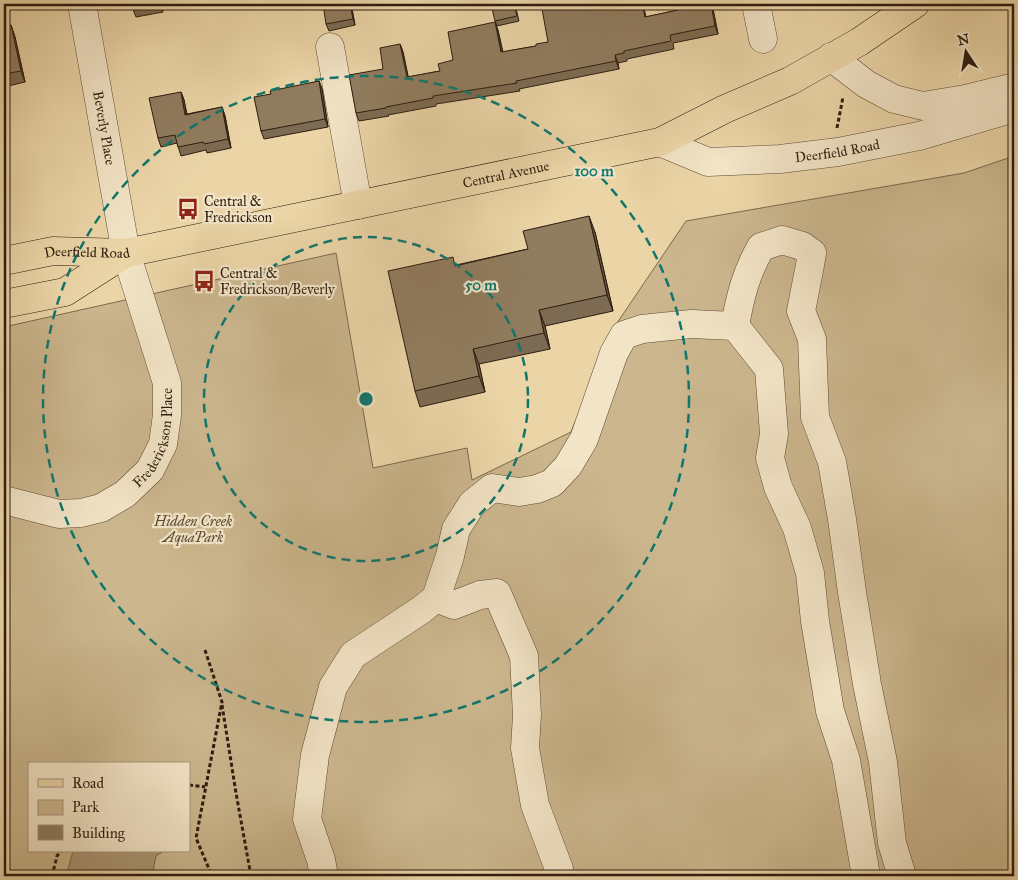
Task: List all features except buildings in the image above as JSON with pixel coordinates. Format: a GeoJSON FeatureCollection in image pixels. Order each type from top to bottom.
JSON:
{"type":"FeatureCollection","features":[{"type":"Feature","properties":{"kind":"main road","name":"Central Avenue"},"geometry":{"type":"LineString","coordinates":[[126,253],[660,142],[790,81],[858,42],[915,4]]}},
{"type":"Feature","properties":{"kind":"main road","name":"Deerfield Road"},"geometry":{"type":"LineString","coordinates":[[4,261],[53,251],[126,253]]}},
{"type":"Feature","properties":{"kind":"main road","name":"Deerfield Road"},"geometry":{"type":"LineString","coordinates":[[4,304],[65,292],[126,253]]}},
{"type":"Feature","properties":{"kind":"street","name":"Beverly Place"},"geometry":{"type":"LineString","coordinates":[[82,4],[126,253]]}},
{"type":"Feature","properties":{"kind":"street"},"geometry":{"type":"LineString","coordinates":[[756,4],[763,39]]}},
{"type":"Feature","properties":{"kind":"street"},"geometry":{"type":"LineString","coordinates":[[330,47],[358,205]]}},
{"type":"Feature","properties":{"kind":"street"},"geometry":{"type":"LineString","coordinates":[[832,57],[866,84],[894,99],[923,106],[1014,88]]}},
{"type":"Feature","properties":{"kind":"street","name":"Deerfield Road"},"geometry":{"type":"LineString","coordinates":[[660,142],[708,162],[780,160],[838,152],[919,136],[1014,108]]}},
{"type":"Feature","properties":{"kind":"street"},"geometry":{"type":"LineString","coordinates":[[866,876],[846,760],[830,710],[810,573],[797,528],[778,487],[770,458],[774,434],[769,369],[735,326],[744,281],[751,263],[761,247],[782,240],[802,246],[812,253],[801,311],[812,340],[815,418],[832,462],[867,684],[883,762],[892,843],[902,876]]}},
{"type":"Feature","properties":{"kind":"street","name":"Frederickson Place"},"geometry":{"type":"LineString","coordinates":[[4,500],[59,514],[81,513],[101,508],[125,494],[150,470],[163,444],[167,415],[167,384],[126,253]]}},
{"type":"Feature","properties":{"kind":"street"},"geometry":{"type":"LineString","coordinates":[[324,876],[321,860],[307,819],[315,755],[333,687],[353,655],[436,598],[450,556],[456,529],[472,504],[492,488],[519,492],[537,489],[552,483],[568,466],[584,439],[614,353],[624,335],[642,329],[691,324],[735,326]]}},
{"type":"Feature","properties":{"kind":"street"},"geometry":{"type":"LineString","coordinates":[[436,598],[454,604],[480,595],[498,593],[524,656],[525,748],[535,805],[559,869],[559,876]]}},
{"type":"Feature","properties":{"kind":"path"},"geometry":{"type":"LineString","coordinates":[[836,136],[843,95]]}},
{"type":"Feature","properties":{"kind":"path"},"geometry":{"type":"LineString","coordinates":[[205,650],[222,702],[251,876]]}},
{"type":"Feature","properties":{"kind":"path"},"geometry":{"type":"LineString","coordinates":[[212,876],[196,838],[222,702]]}},
{"type":"Feature","properties":{"kind":"path"},"geometry":{"type":"LineString","coordinates":[[190,785],[205,787]]}},
{"type":"Feature","properties":{"kind":"path"},"geometry":{"type":"LineString","coordinates":[[52,876],[57,856],[60,852]]}},
{"type":"Feature","properties":{"kind":"green space","name":"Hidden Creek AquaPark"},"geometry":{"type":"Polygon","coordinates":[[[1014,156],[1014,876],[4,876],[4,327],[336,253],[373,468],[467,448],[472,480],[571,432],[613,329],[686,221],[964,173],[1014,156]]]}},
{"type":"Feature","properties":{"kind":"shaded area"},"geometry":{"type":"Polygon","coordinates":[[[73,852],[162,852],[156,856],[152,876],[66,876],[73,852]]]}},
{"type":"Feature","properties":{"kind":"place","name":"Central & Fredrickson"},"geometry":{"type":"Point","coordinates":[188,209]}},
{"type":"Feature","properties":{"kind":"place","name":"Central & Fredrickson/Beverly"},"geometry":{"type":"Point","coordinates":[204,281]}}]}
